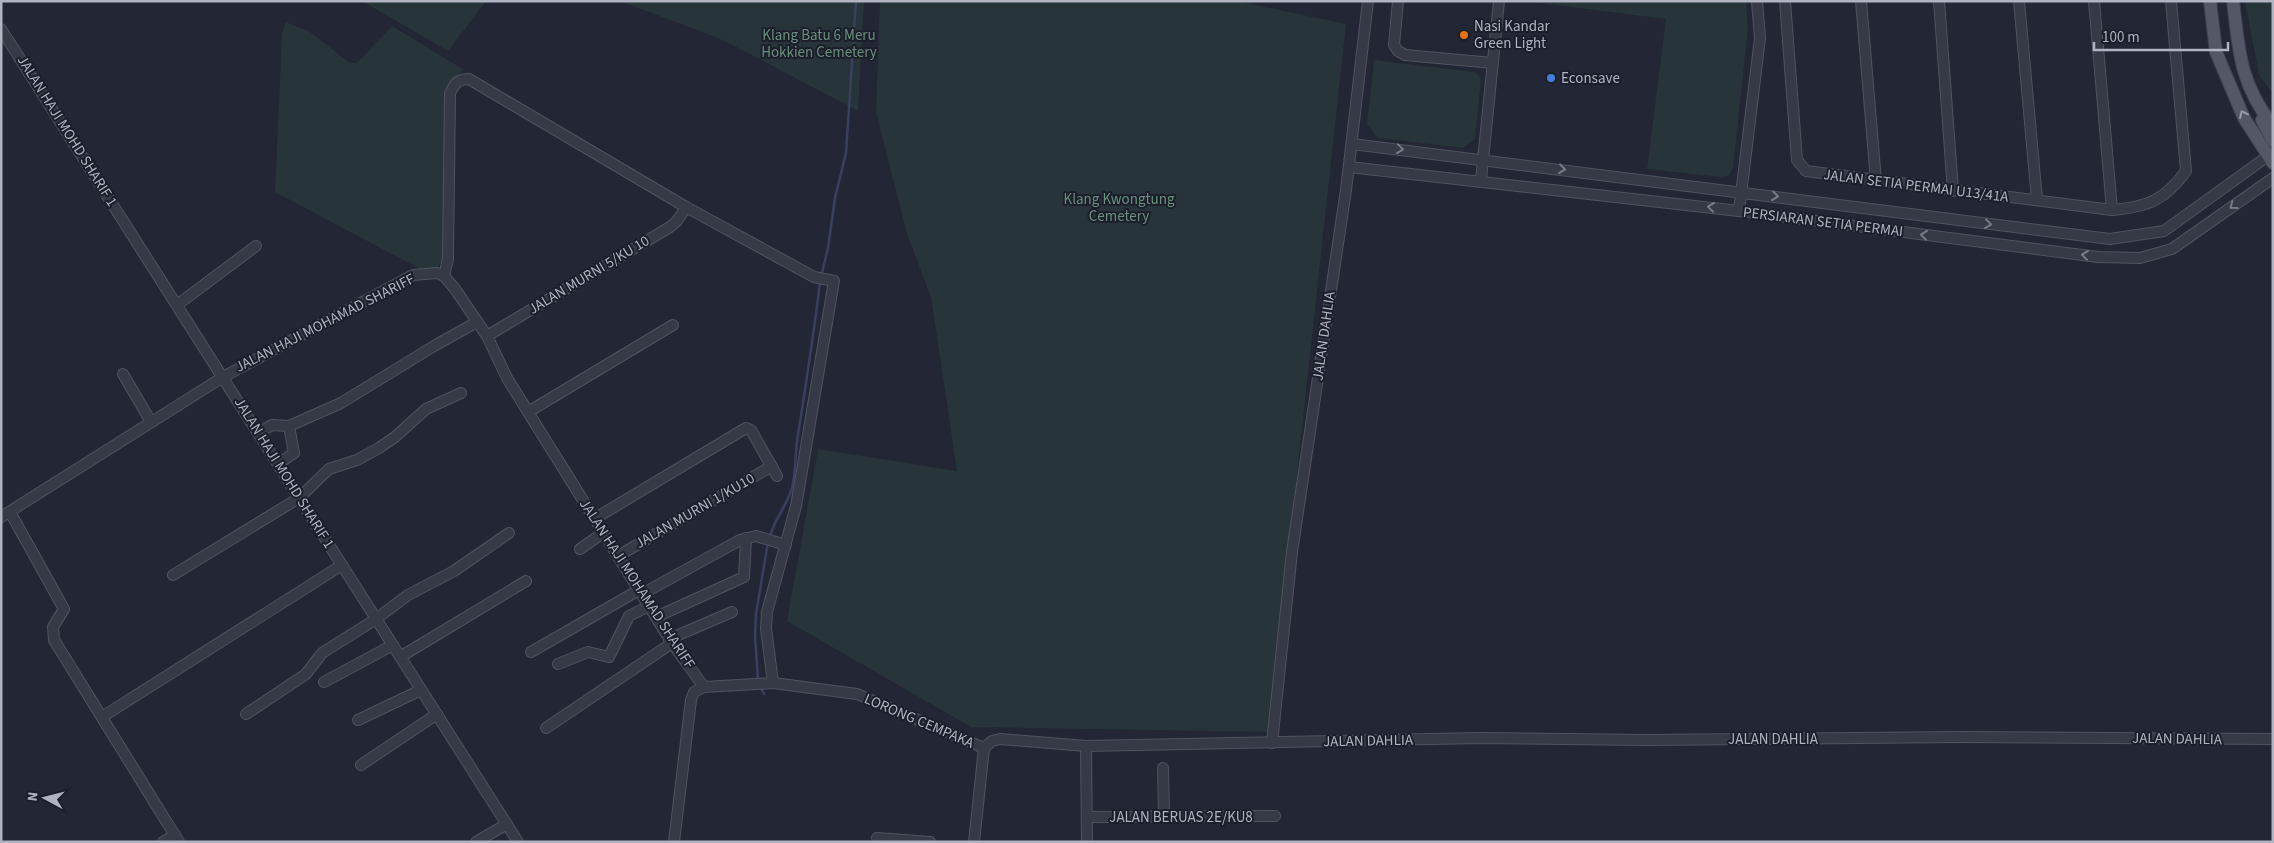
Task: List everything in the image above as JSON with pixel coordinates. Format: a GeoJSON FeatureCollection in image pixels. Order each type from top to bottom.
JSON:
{"type":"FeatureCollection","features":[{"type":"Feature","properties":{"kind":"main road"},"geometry":{"type":"LineString","coordinates":[[2210,1],[2216,52],[2244,118],[2271,158]]}},
{"type":"Feature","properties":{"kind":"main road"},"geometry":{"type":"LineString","coordinates":[[2232,1],[2238,46],[2245,78],[2273,141]]}},
{"type":"Feature","properties":{"kind":"main road"},"geometry":{"type":"LineString","coordinates":[[2257,106],[2273,126]]}},
{"type":"Feature","properties":{"kind":"street","name":"JALAN DAHLIA"},"geometry":{"type":"LineString","coordinates":[[1272,743],[1292,552],[1349,166],[1368,1]]}},
{"type":"Feature","properties":{"kind":"street"},"geometry":{"type":"LineString","coordinates":[[1398,1],[1394,45],[1398,51],[1405,55],[1493,64]]}},
{"type":"Feature","properties":{"kind":"street"},"geometry":{"type":"LineString","coordinates":[[1481,180],[1499,1]]}},
{"type":"Feature","properties":{"kind":"street"},"geometry":{"type":"LineString","coordinates":[[1739,211],[1760,38],[1757,1]]}},
{"type":"Feature","properties":{"kind":"street","name":"JALAN SETIA PERMAI U13/41A"},"geometry":{"type":"LineString","coordinates":[[1784,1],[1797,160],[1806,171],[1812,174],[2112,210],[2146,205],[2166,195],[2186,171],[2171,1]]}},
{"type":"Feature","properties":{"kind":"street"},"geometry":{"type":"LineString","coordinates":[[1861,1],[1876,181]]}},
{"type":"Feature","properties":{"kind":"street"},"geometry":{"type":"LineString","coordinates":[[1939,1],[1954,191]]}},
{"type":"Feature","properties":{"kind":"street"},"geometry":{"type":"LineString","coordinates":[[2018,1],[2037,200]]}},
{"type":"Feature","properties":{"kind":"street"},"geometry":{"type":"LineString","coordinates":[[2094,1],[2112,210]]}},
{"type":"Feature","properties":{"kind":"street","name":"JALAN HAJI MOHD SHARIF 1"},"geometry":{"type":"LineString","coordinates":[[1,29],[518,842]]}},
{"type":"Feature","properties":{"kind":"street"},"geometry":{"type":"LineString","coordinates":[[444,276],[448,259],[448,111],[450,93],[454,84],[461,79],[469,79],[479,83],[686,207],[819,278],[834,281],[796,506],[776,542],[767,612],[765,684]]}},
{"type":"Feature","properties":{"kind":"street","name":"PERSIARAN SETIA PERMAI"},"geometry":{"type":"LineString","coordinates":[[1352,144],[2110,239],[2164,231],[2271,158]]}},
{"type":"Feature","properties":{"kind":"street","name":"PERSIARAN SETIA PERMAI"},"geometry":{"type":"LineString","coordinates":[[1349,166],[1739,211],[2098,257],[2140,258],[2172,249],[2273,178]]}},
{"type":"Feature","properties":{"kind":"street","name":"JALAN MURNI 5/KU 10"},"geometry":{"type":"LineString","coordinates":[[487,336],[670,227],[677,221],[686,207]]}},
{"type":"Feature","properties":{"kind":"street"},"geometry":{"type":"LineString","coordinates":[[177,305],[256,246]]}},
{"type":"Feature","properties":{"kind":"street","name":"JALAN HAJI MOHAMAD SHARIFF"},"geometry":{"type":"LineString","coordinates":[[5,514],[222,377],[413,275],[437,273],[444,276],[487,336],[528,412],[594,519],[671,641],[704,687]]}},
{"type":"Feature","properties":{"kind":"street"},"geometry":{"type":"LineString","coordinates":[[258,433],[272,425],[289,426],[350,399],[434,346],[477,322]]}},
{"type":"Feature","properties":{"kind":"street"},"geometry":{"type":"LineString","coordinates":[[528,412],[673,325]]}},
{"type":"Feature","properties":{"kind":"street"},"geometry":{"type":"LineString","coordinates":[[123,374],[151,422]]}},
{"type":"Feature","properties":{"kind":"street"},"geometry":{"type":"LineString","coordinates":[[174,575],[299,498],[329,469],[357,460],[379,448],[426,409],[461,393]]}},
{"type":"Feature","properties":{"kind":"street"},"geometry":{"type":"LineString","coordinates":[[278,464],[294,453],[289,426]]}},
{"type":"Feature","properties":{"kind":"street"},"geometry":{"type":"LineString","coordinates":[[594,519],[746,428],[751,430],[777,476]]}},
{"type":"Feature","properties":{"kind":"street","name":"JALAN MURNI 1/KU10"},"geometry":{"type":"LineString","coordinates":[[618,556],[772,466]]}},
{"type":"Feature","properties":{"kind":"street"},"geometry":{"type":"LineString","coordinates":[[5,514],[64,609],[53,627],[54,640],[177,838],[164,842]]}},
{"type":"Feature","properties":{"kind":"street"},"geometry":{"type":"LineString","coordinates":[[246,714],[306,674],[322,653],[408,595],[454,571],[509,533]]}},
{"type":"Feature","properties":{"kind":"street"},"geometry":{"type":"LineString","coordinates":[[580,549],[603,533]]}},
{"type":"Feature","properties":{"kind":"street"},"geometry":{"type":"LineString","coordinates":[[531,652],[738,540],[756,536],[776,542]]}},
{"type":"Feature","properties":{"kind":"street"},"geometry":{"type":"LineString","coordinates":[[656,617],[744,577],[746,538]]}},
{"type":"Feature","properties":{"kind":"street"},"geometry":{"type":"LineString","coordinates":[[102,718],[342,564]]}},
{"type":"Feature","properties":{"kind":"street"},"geometry":{"type":"LineString","coordinates":[[400,657],[526,581]]}},
{"type":"Feature","properties":{"kind":"street"},"geometry":{"type":"LineString","coordinates":[[558,664],[588,652],[609,657],[629,616],[649,606]]}},
{"type":"Feature","properties":{"kind":"street"},"geometry":{"type":"LineString","coordinates":[[546,728],[671,641],[732,612]]}},
{"type":"Feature","properties":{"kind":"street"},"geometry":{"type":"LineString","coordinates":[[324,682],[393,645]]}},
{"type":"Feature","properties":{"kind":"street","name":"LORONG CEMPAKA"},"geometry":{"type":"LineString","coordinates":[[704,687],[765,684],[857,694],[984,748]]}},
{"type":"Feature","properties":{"kind":"street"},"geometry":{"type":"LineString","coordinates":[[674,842],[691,700],[694,692],[704,687]]}},
{"type":"Feature","properties":{"kind":"street"},"geometry":{"type":"LineString","coordinates":[[358,720],[421,690]]}},
{"type":"Feature","properties":{"kind":"street"},"geometry":{"type":"LineString","coordinates":[[361,765],[437,714]]}},
{"type":"Feature","properties":{"kind":"street","name":"JALAN DAHLIA"},"geometry":{"type":"LineString","coordinates":[[984,748],[992,741],[1000,739],[1086,746],[1480,738],[1646,740],[1957,738],[2273,739]]}},
{"type":"Feature","properties":{"kind":"street"},"geometry":{"type":"LineString","coordinates":[[1086,746],[1087,842]]}},
{"type":"Feature","properties":{"kind":"street"},"geometry":{"type":"LineString","coordinates":[[974,842],[984,748]]}},
{"type":"Feature","properties":{"kind":"street"},"geometry":{"type":"LineString","coordinates":[[1163,768],[1164,816]]}},
{"type":"Feature","properties":{"kind":"street","name":"JALAN BERUAS 2E/KU8"},"geometry":{"type":"LineString","coordinates":[[1087,817],[1275,816]]}},
{"type":"Feature","properties":{"kind":"street"},"geometry":{"type":"LineString","coordinates":[[476,842],[507,824]]}},
{"type":"Feature","properties":{"kind":"street"},"geometry":{"type":"LineString","coordinates":[[877,838],[930,842]]}},
{"type":"Feature","properties":{"kind":"green space"},"geometry":{"type":"Polygon","coordinates":[[[362,1],[486,1],[448,51],[362,1]]]}},
{"type":"Feature","properties":{"kind":"green space","name":"Klang Batu 6 Meru Hokkien Cemetery"},"geometry":{"type":"Polygon","coordinates":[[[621,1],[864,1],[858,111],[725,41],[621,1]]]}},
{"type":"Feature","properties":{"kind":"green space","name":"Klang Kwongtung Cemetery"},"geometry":{"type":"Polygon","coordinates":[[[880,1],[1236,1],[1346,24],[1269,732],[971,727],[787,621],[818,449],[957,471],[931,297],[907,234],[876,112],[880,1]]]}},
{"type":"Feature","properties":{"kind":"green space"},"geometry":{"type":"Polygon","coordinates":[[[1525,1],[1746,1],[1748,29],[1733,168],[1728,176],[1720,177],[1647,169],[1666,19],[1525,1]]]}},
{"type":"Feature","properties":{"kind":"green space"},"geometry":{"type":"Polygon","coordinates":[[[2245,1],[2273,1],[2273,94],[2259,75],[2245,1]]]}},
{"type":"Feature","properties":{"kind":"green space"},"geometry":{"type":"Polygon","coordinates":[[[286,22],[310,32],[350,63],[357,63],[392,26],[464,70],[444,89],[444,258],[438,267],[420,269],[275,192],[282,34],[286,22]]]}},
{"type":"Feature","properties":{"kind":"green space"},"geometry":{"type":"Polygon","coordinates":[[[1374,60],[1474,72],[1481,78],[1475,139],[1463,148],[1378,138],[1367,124],[1374,60]]]}},
{"type":"Feature","properties":{"kind":"waterway"},"geometry":{"type":"LineString","coordinates":[[821,277],[828,248],[835,198],[846,153],[856,1]]}},
{"type":"Feature","properties":{"kind":"waterway"},"geometry":{"type":"LineString","coordinates":[[770,537],[774,524],[792,488],[820,282]]}},
{"type":"Feature","properties":{"kind":"waterway"},"geometry":{"type":"LineString","coordinates":[[758,681],[755,636],[756,614],[768,542]]}},
{"type":"Feature","properties":{"kind":"waterway"},"geometry":{"type":"LineString","coordinates":[[760,686],[764,694]]}},
{"type":"Feature","properties":{"kind":"place","name":"Nasi Kandar Green Light"},"geometry":{"type":"Point","coordinates":[1464,35]}},
{"type":"Feature","properties":{"kind":"place","name":"Econsave"},"geometry":{"type":"Point","coordinates":[1551,78]}}]}
